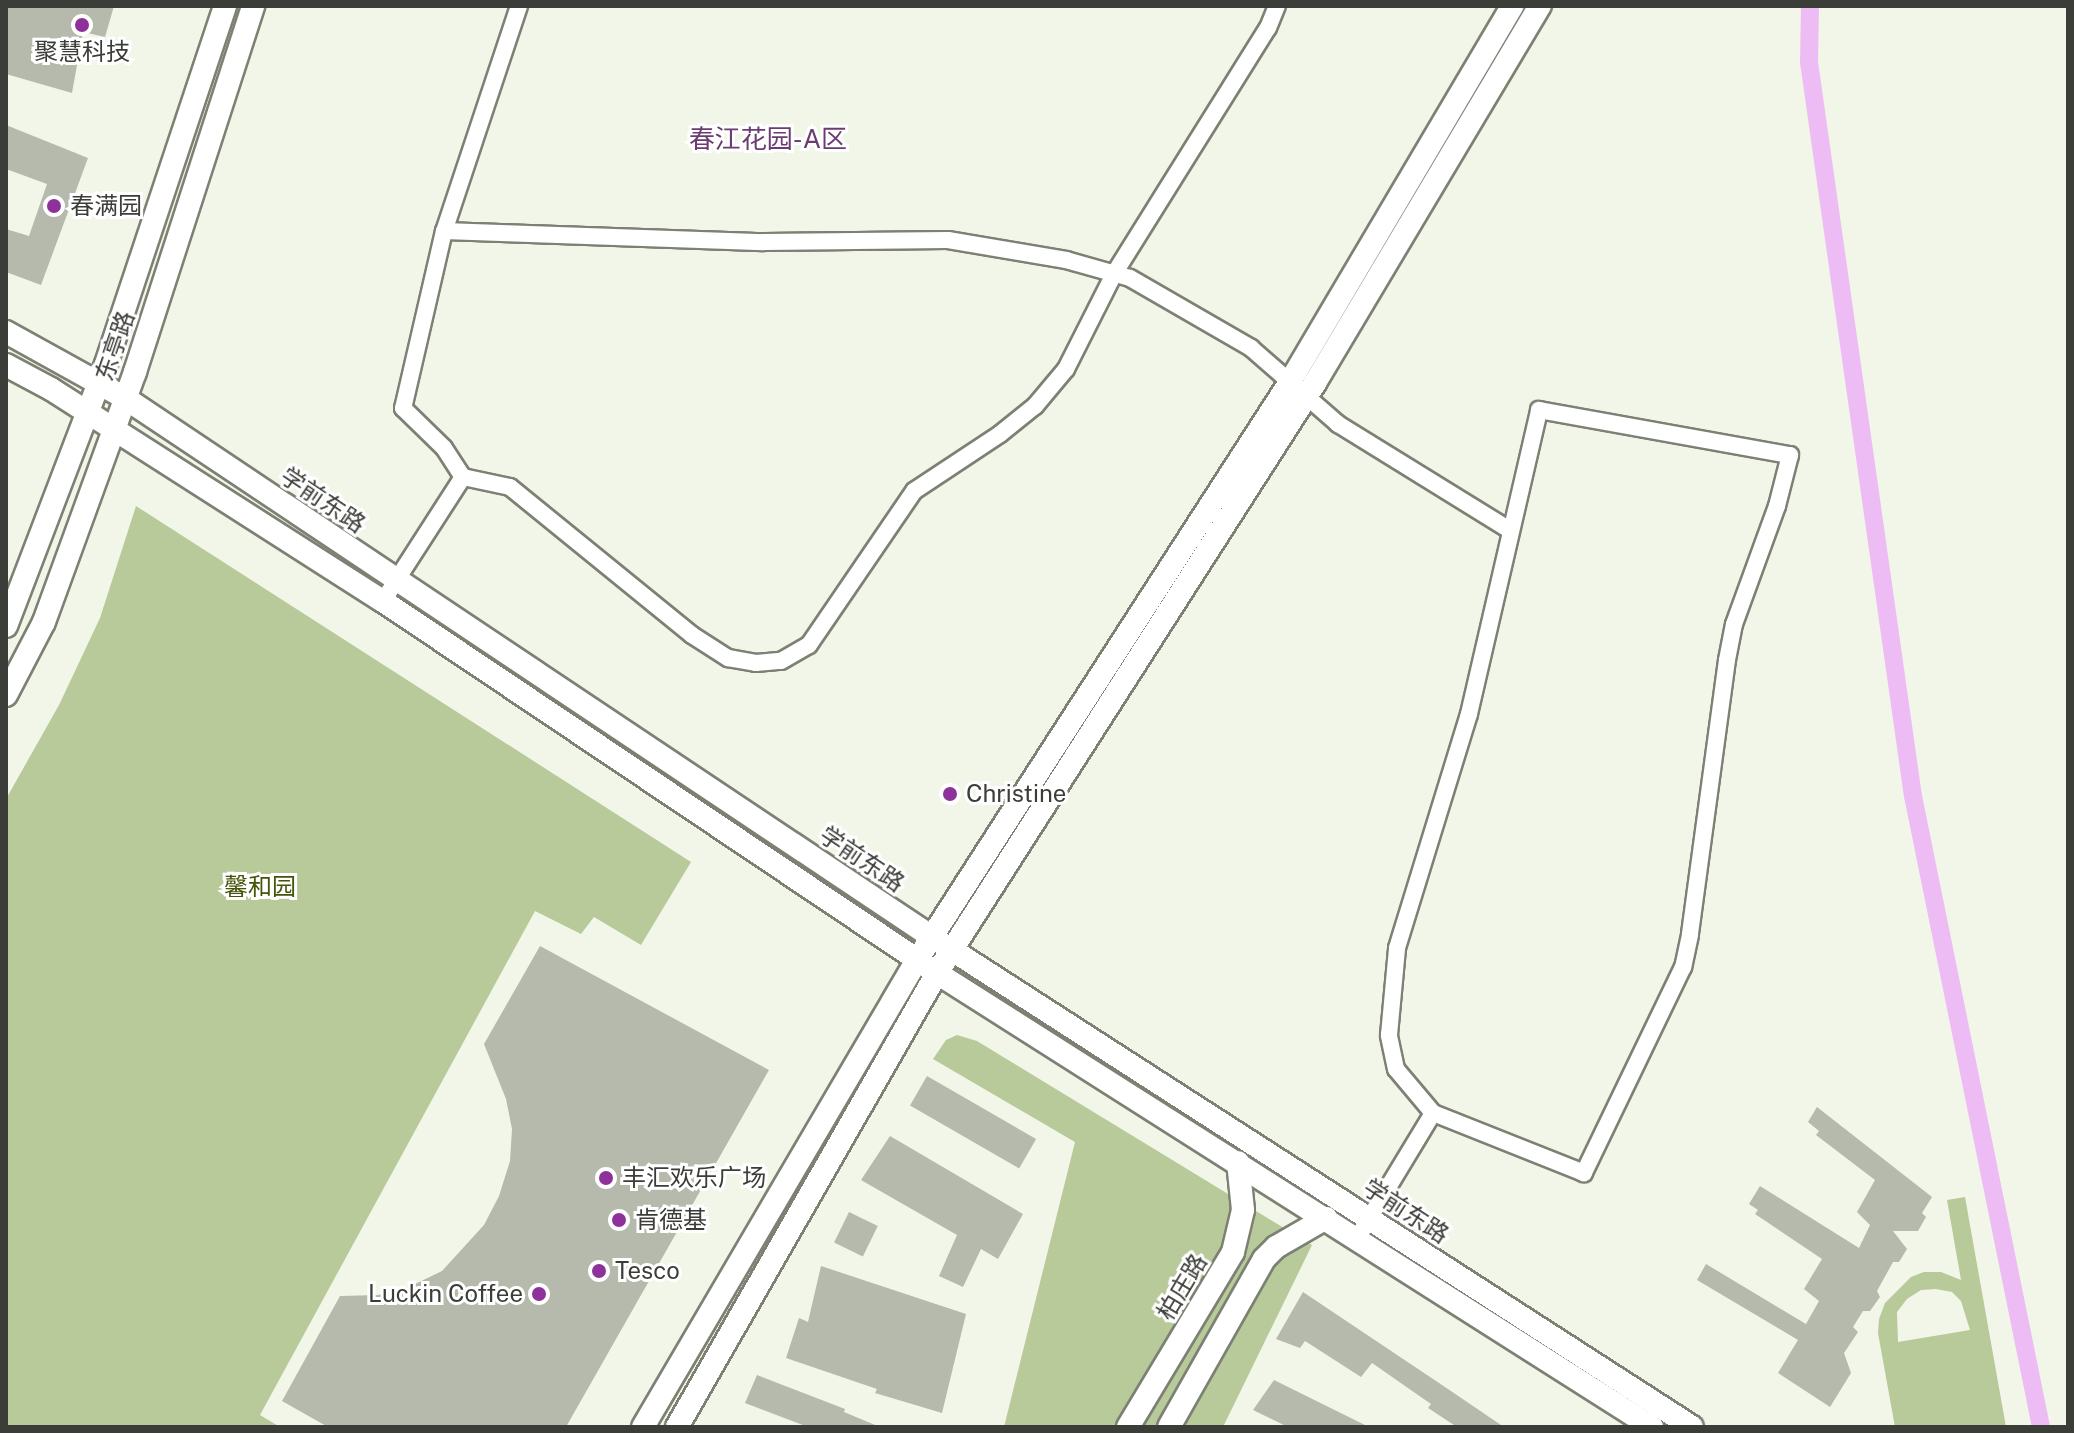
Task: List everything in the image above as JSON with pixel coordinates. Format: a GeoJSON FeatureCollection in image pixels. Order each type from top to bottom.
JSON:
{"type":"FeatureCollection","features":[{"type":"Feature","properties":{"kind":"main road","name":"东亭路"},"geometry":{"type":"LineString","coordinates":[[6,626],[99,383],[225,6]]}},
{"type":"Feature","properties":{"kind":"main road","name":"东亭路"},"geometry":{"type":"LineString","coordinates":[[6,695],[44,622],[125,398],[253,6]]}},
{"type":"Feature","properties":{"kind":"main road"},"geometry":{"type":"LineString","coordinates":[[643,1427],[917,960],[1298,389],[1512,6]]}},
{"type":"Feature","properties":{"kind":"main road"},"geometry":{"type":"LineString","coordinates":[[677,1427],[937,973],[1298,389],[1540,6]]}},
{"type":"Feature","properties":{"kind":"main road","name":"学前东路"},"geometry":{"type":"LineString","coordinates":[[6,332],[125,398],[952,949],[1652,1427]]}},
{"type":"Feature","properties":{"kind":"main road","name":"学前东路"},"geometry":{"type":"LineString","coordinates":[[6,365],[114,428],[383,601],[937,973],[1326,1218],[1364,1228],[1692,1427]]}},
{"type":"Feature","properties":{"kind":"main road","name":"柏庄路"},"geometry":{"type":"LineString","coordinates":[[1128,1427],[1233,1252],[1243,1210],[1238,1162]]}},
{"type":"Feature","properties":{"kind":"main road"},"geometry":{"type":"LineString","coordinates":[[1169,1427],[1264,1259],[1276,1247],[1326,1218]]}},
{"type":"Feature","properties":{"kind":"street"},"geometry":{"type":"LineString","coordinates":[[519,6],[444,231],[403,408],[444,448],[463,477],[510,487],[692,635],[728,658],[756,663],[781,661],[809,645],[914,491],[1000,434],[1035,406],[1066,369],[1114,274],[1268,28],[1277,6]]}},
{"type":"Feature","properties":{"kind":"street"},"geometry":{"type":"LineString","coordinates":[[444,231],[764,242],[948,240],[1013,249],[1130,278],[1251,348],[1338,424],[1511,531]]}},
{"type":"Feature","properties":{"kind":"street"},"geometry":{"type":"LineString","coordinates":[[1539,410],[1790,455],[1777,506],[1734,624],[1683,967],[1584,1173],[1433,1113],[1396,1069],[1389,1035],[1397,948],[1469,714],[1539,410]]}},
{"type":"Feature","properties":{"kind":"street"},"geometry":{"type":"LineString","coordinates":[[383,601],[463,477]]}},
{"type":"Feature","properties":{"kind":"street"},"geometry":{"type":"LineString","coordinates":[[1364,1228],[1433,1113]]}},
{"type":"Feature","properties":{"kind":"green space","name":"馨和园"},"geometry":{"type":"Polygon","coordinates":[[[136,506],[691,862],[641,945],[594,917],[581,934],[535,911],[260,1415],[280,1427],[6,1427],[6,799],[59,705],[100,618],[136,506]]]}},
{"type":"Feature","properties":{"kind":"green space"},"geometry":{"type":"Polygon","coordinates":[[[957,1035],[977,1041],[1312,1245],[1223,1427],[1004,1427],[1075,1142],[933,1059],[946,1040],[957,1035]]]}},
{"type":"Feature","properties":{"kind":"green space"},"geometry":{"type":"Polygon","coordinates":[[[1965,1197],[2006,1427],[1895,1427],[1878,1333],[1879,1319],[1885,1303],[1911,1277],[1924,1272],[1941,1272],[1961,1280],[1947,1200],[1965,1197]],[[1921,1290],[1907,1299],[1897,1312],[1898,1342],[1970,1330],[1961,1301],[1952,1292],[1921,1290]]]}},
{"type":"Feature","properties":{"kind":"building"},"geometry":{"type":"Polygon","coordinates":[[[6,6],[114,6],[105,37],[83,32],[72,93],[6,74],[6,6]]]}},
{"type":"Feature","properties":{"kind":"building","name":"春满园"},"geometry":{"type":"Polygon","coordinates":[[[6,125],[88,158],[41,285],[6,272],[6,229],[29,236],[47,184],[6,169],[6,125]]]}},
{"type":"Feature","properties":{"kind":"building","name":"丰汇欢乐广场"},"geometry":{"type":"Polygon","coordinates":[[[540,946],[769,1070],[566,1427],[328,1427],[282,1401],[340,1296],[378,1295],[411,1286],[442,1271],[484,1225],[499,1196],[510,1161],[512,1129],[506,1099],[484,1044],[540,946]]]}},
{"type":"Feature","properties":{"kind":"building"},"geometry":{"type":"Polygon","coordinates":[[[927,1076],[1036,1139],[1019,1168],[910,1105],[927,1076]]]}},
{"type":"Feature","properties":{"kind":"building"},"geometry":{"type":"Polygon","coordinates":[[[1817,1107],[1932,1197],[1922,1213],[1926,1217],[1918,1231],[1893,1231],[1907,1249],[1899,1262],[1893,1262],[1877,1291],[1880,1297],[1870,1311],[1863,1311],[1853,1327],[1858,1332],[1844,1353],[1851,1373],[1830,1407],[1778,1373],[1798,1340],[1697,1280],[1706,1264],[1806,1324],[1819,1301],[1804,1289],[1822,1259],[1755,1214],[1758,1210],[1749,1204],[1760,1186],[1859,1248],[1870,1225],[1857,1212],[1875,1180],[1816,1135],[1819,1131],[1808,1122],[1817,1107]]]}},
{"type":"Feature","properties":{"kind":"building"},"geometry":{"type":"Polygon","coordinates":[[[890,1136],[1023,1214],[998,1259],[981,1249],[963,1287],[939,1276],[957,1235],[861,1180],[890,1136]]]}},
{"type":"Feature","properties":{"kind":"building"},"geometry":{"type":"Polygon","coordinates":[[[849,1212],[878,1226],[863,1257],[834,1243],[849,1212]]]}},
{"type":"Feature","properties":{"kind":"building"},"geometry":{"type":"Polygon","coordinates":[[[821,1266],[966,1314],[942,1413],[875,1393],[877,1389],[786,1358],[799,1318],[808,1322],[821,1266]]]}},
{"type":"Feature","properties":{"kind":"building"},"geometry":{"type":"Polygon","coordinates":[[[1303,1292],[1504,1427],[1457,1427],[1428,1408],[1431,1404],[1372,1363],[1361,1377],[1305,1341],[1300,1348],[1276,1339],[1303,1292]]]}},
{"type":"Feature","properties":{"kind":"building"},"geometry":{"type":"Polygon","coordinates":[[[757,1375],[845,1409],[844,1412],[880,1427],[808,1427],[745,1403],[757,1375]]]}},
{"type":"Feature","properties":{"kind":"building"},"geometry":{"type":"Polygon","coordinates":[[[1274,1380],[1369,1427],[1288,1427],[1253,1410],[1274,1380]]]}},
{"type":"Feature","properties":{"kind":"waterway"},"geometry":{"type":"LineString","coordinates":[[1810,6],[1809,62],[1913,796],[2041,1427]]}},
{"type":"Feature","properties":{"kind":"place","name":"聚慧科技"},"geometry":{"type":"Point","coordinates":[82,25]}},
{"type":"Feature","properties":{"kind":"place","name":"春满园"},"geometry":{"type":"Point","coordinates":[54,206]}},
{"type":"Feature","properties":{"kind":"place","name":"Christine"},"geometry":{"type":"Point","coordinates":[950,794]}},
{"type":"Feature","properties":{"kind":"place","name":"丰汇欢乐广场"},"geometry":{"type":"Point","coordinates":[606,1178]}},
{"type":"Feature","properties":{"kind":"place","name":"肯德基"},"geometry":{"type":"Point","coordinates":[619,1220]}},
{"type":"Feature","properties":{"kind":"place","name":"Tesco"},"geometry":{"type":"Point","coordinates":[599,1271]}},
{"type":"Feature","properties":{"kind":"place","name":"Luckin Coffee"},"geometry":{"type":"Point","coordinates":[539,1294]}},
{"type":"Feature","properties":{"kind":"district","name":"春江花园-A区"},"geometry":{"type":"Point","coordinates":[768,139]}}]}
